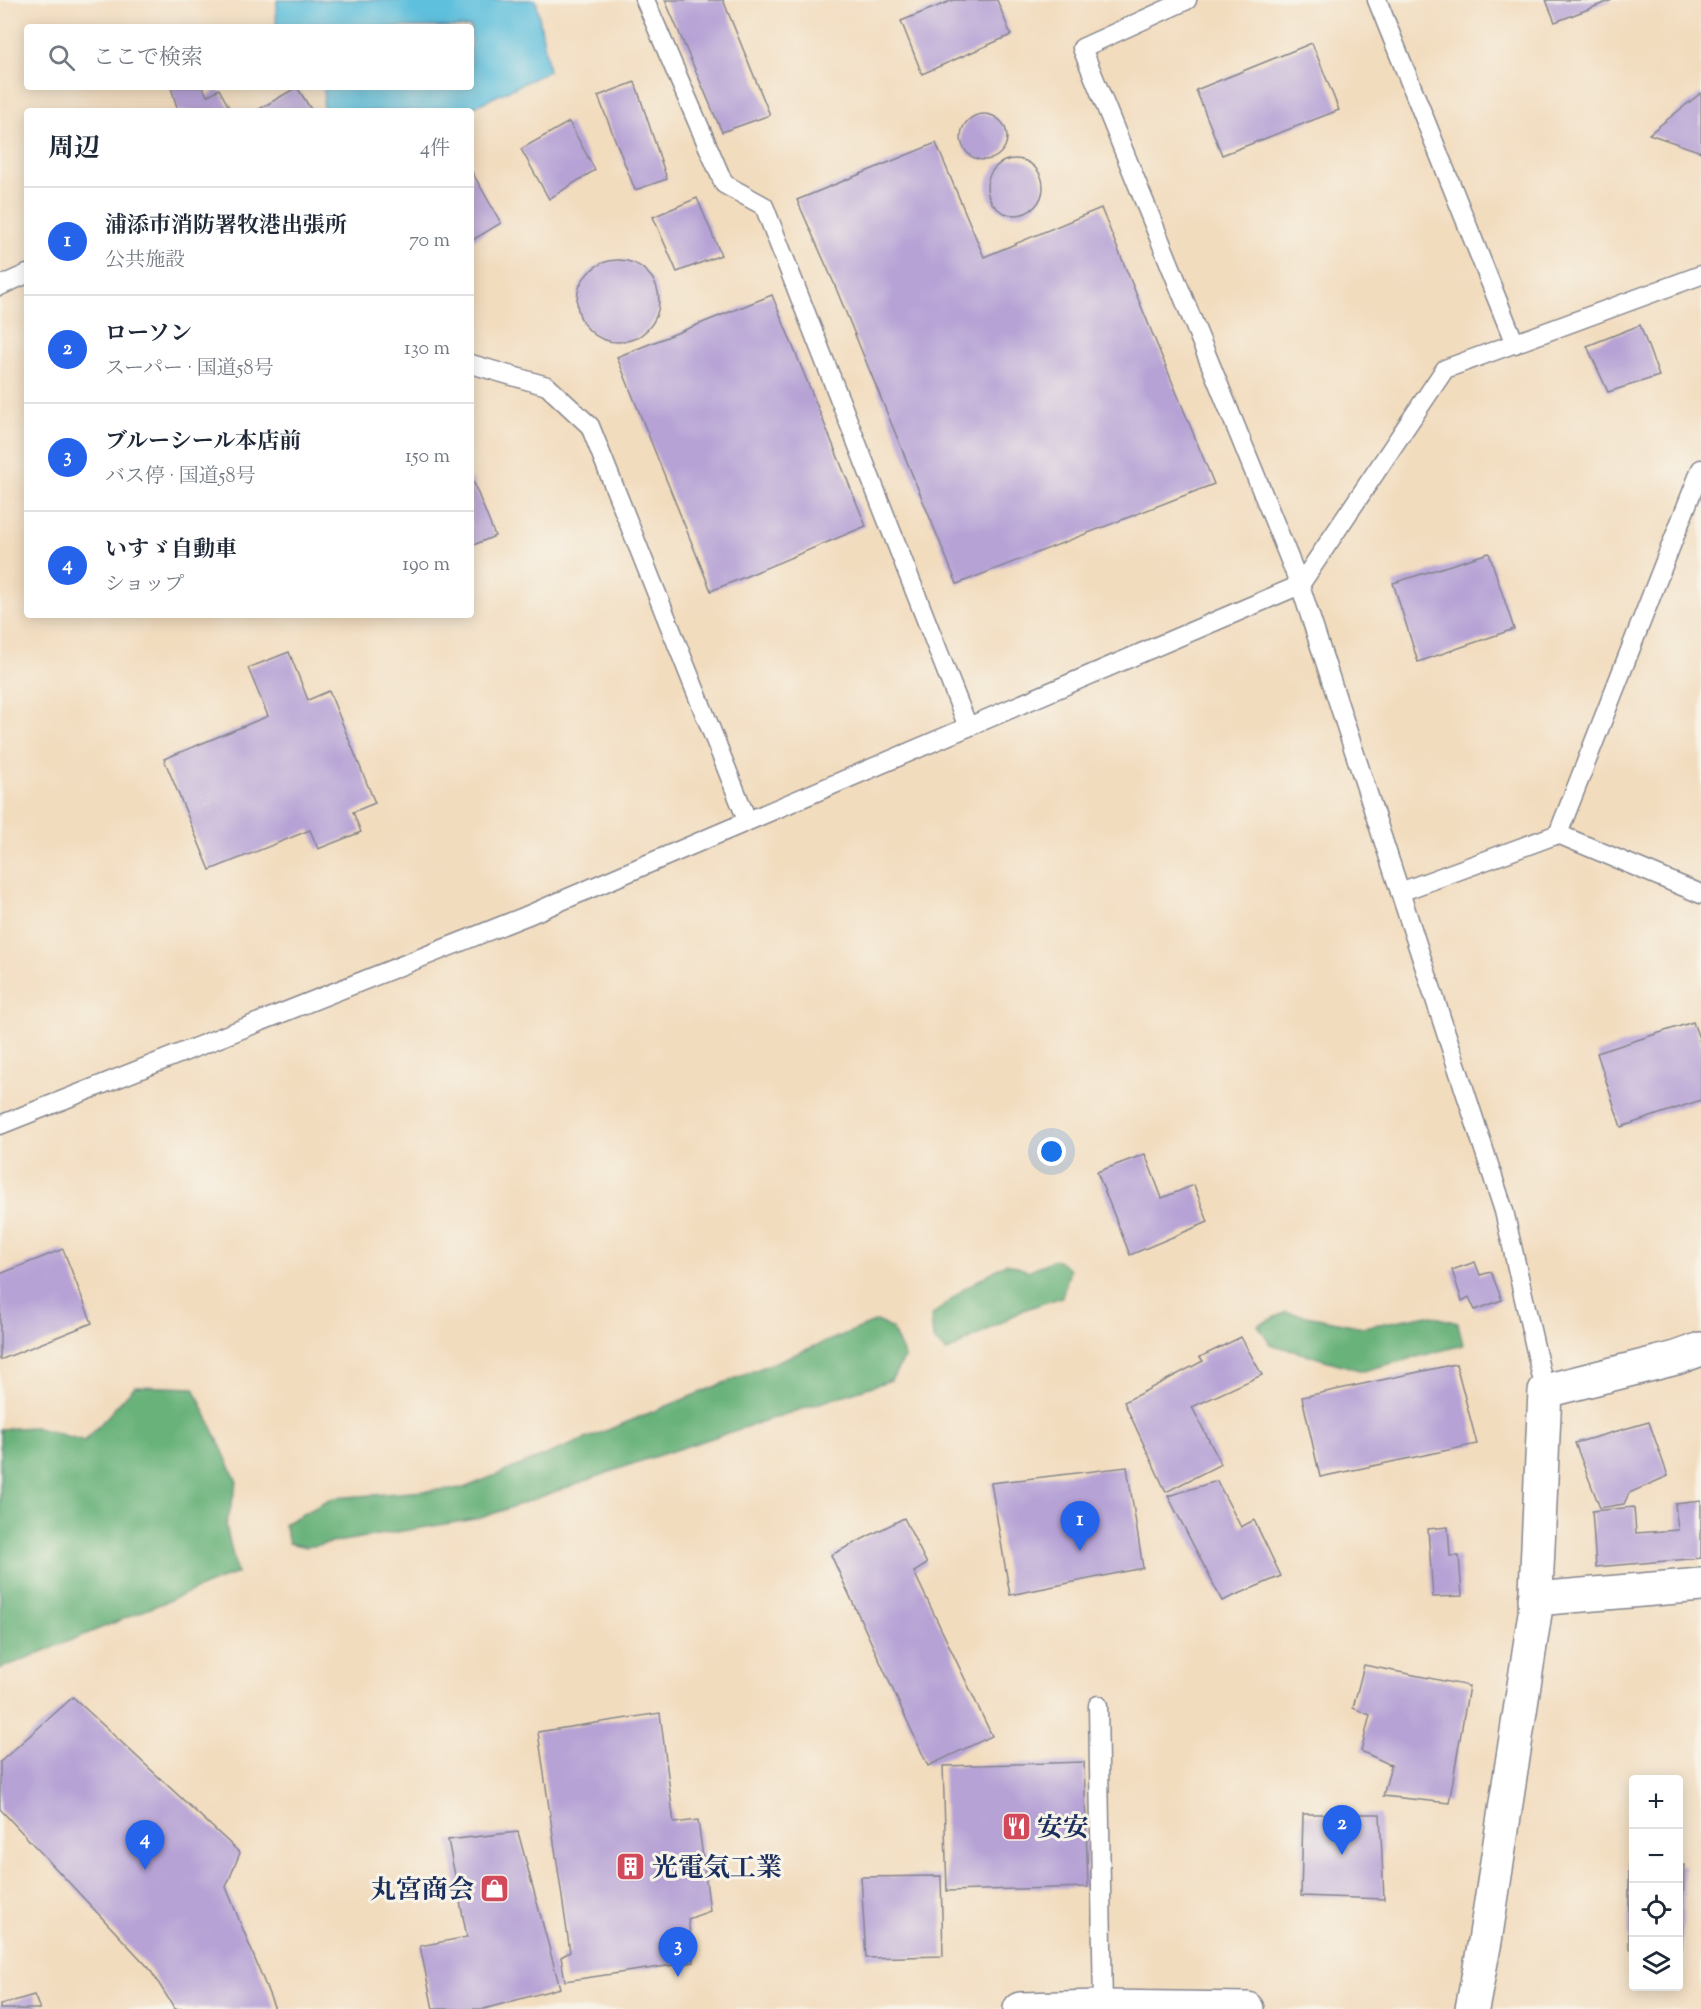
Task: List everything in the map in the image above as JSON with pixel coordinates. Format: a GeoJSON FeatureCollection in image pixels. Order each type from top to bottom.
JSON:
{"type":"FeatureCollection","features":[{"type":"Feature","properties":{"kind":"main road"},"geometry":{"type":"LineString","coordinates":[[1472,2009],[1535,1613],[1545,1391],[1676,1358],[1701,1349]]}},
{"type":"Feature","properties":{"kind":"main road"},"geometry":{"type":"LineString","coordinates":[[1536,1599],[1701,1586]]}},
{"type":"Feature","properties":{"kind":"main road"},"geometry":{"type":"LineString","coordinates":[[1020,2009],[1247,2009]]}},
{"type":"Feature","properties":{"kind":"lane"},"geometry":{"type":"LineString","coordinates":[[645,0],[724,184],[764,206],[968,727]]}},
{"type":"Feature","properties":{"kind":"lane"},"geometry":{"type":"LineString","coordinates":[[1187,0],[1082,48],[1300,585],[1504,1211],[1545,1391]]}},
{"type":"Feature","properties":{"kind":"lane"},"geometry":{"type":"LineString","coordinates":[[1377,0],[1515,344]]}},
{"type":"Feature","properties":{"kind":"lane"},"geometry":{"type":"LineString","coordinates":[[0,1125],[515,920],[1300,585],[1445,369],[1701,274]]}},
{"type":"Feature","properties":{"kind":"lane"},"geometry":{"type":"LineString","coordinates":[[0,286],[24,275]]}},
{"type":"Feature","properties":{"kind":"lane"},"geometry":{"type":"LineString","coordinates":[[474,365],[547,387],[590,426],[747,820]]}},
{"type":"Feature","properties":{"kind":"lane"},"geometry":{"type":"LineString","coordinates":[[1558,834],[1701,469]]}},
{"type":"Feature","properties":{"kind":"lane"},"geometry":{"type":"LineString","coordinates":[[1400,892],[1558,834],[1701,894]]}},
{"type":"Feature","properties":{"kind":"lane"},"geometry":{"type":"LineString","coordinates":[[1098,1705],[1103,2008]]}},
{"type":"Feature","properties":{"kind":"green space"},"geometry":{"type":"Polygon","coordinates":[[[1055,1259],[1070,1270],[1062,1297],[1023,1310],[947,1352],[933,1339],[931,1316],[965,1288],[1007,1263],[1028,1271],[1055,1259]]]}},
{"type":"Feature","properties":{"kind":"green space"},"geometry":{"type":"Polygon","coordinates":[[[1286,1312],[1363,1327],[1428,1315],[1458,1323],[1463,1345],[1363,1371],[1270,1344],[1258,1325],[1286,1312]]]}},
{"type":"Feature","properties":{"kind":"green space"},"geometry":{"type":"Polygon","coordinates":[[[877,1321],[892,1329],[905,1357],[891,1380],[638,1462],[481,1518],[306,1547],[289,1543],[284,1524],[333,1498],[464,1488],[877,1321]]]}},
{"type":"Feature","properties":{"kind":"green space"},"geometry":{"type":"Polygon","coordinates":[[[135,1386],[194,1388],[237,1482],[226,1526],[237,1573],[0,1669],[0,1429],[34,1427],[85,1441],[135,1386]]]}},
{"type":"Feature","properties":{"kind":"water"},"geometry":{"type":"Polygon","coordinates":[[[277,0],[536,0],[549,71],[471,108],[323,108],[324,90],[474,90],[474,24],[276,24],[277,0]]]}},
{"type":"Feature","properties":{"kind":"building"},"geometry":{"type":"Polygon","coordinates":[[[665,0],[723,0],[770,115],[722,132],[665,0]]]}},
{"type":"Feature","properties":{"kind":"building"},"geometry":{"type":"Polygon","coordinates":[[[953,0],[997,0],[1011,35],[922,74],[901,21],[953,0]]]}},
{"type":"Feature","properties":{"kind":"building"},"geometry":{"type":"Polygon","coordinates":[[[1546,0],[1612,0],[1555,22],[1546,0]]]}},
{"type":"Feature","properties":{"kind":"building"},"geometry":{"type":"Polygon","coordinates":[[[1312,43],[1339,110],[1222,155],[1196,90],[1312,43]]]}},
{"type":"Feature","properties":{"kind":"building"},"geometry":{"type":"Polygon","coordinates":[[[635,82],[667,179],[635,190],[598,96],[635,82]]]}},
{"type":"Feature","properties":{"kind":"building"},"geometry":{"type":"Polygon","coordinates":[[[172,90],[204,90],[207,96],[220,90],[229,108],[177,108],[172,90]]]}},
{"type":"Feature","properties":{"kind":"building"},"geometry":{"type":"Polygon","coordinates":[[[292,90],[299,90],[310,108],[261,108],[292,90]]]}},
{"type":"Feature","properties":{"kind":"building"},"geometry":{"type":"Polygon","coordinates":[[[1701,93],[1701,152],[1649,134],[1701,93]]]}},
{"type":"Feature","properties":{"kind":"building"},"geometry":{"type":"Polygon","coordinates":[[[984,114],[1000,121],[1007,137],[1000,153],[984,160],[968,153],[961,137],[968,121],[984,114]]]}},
{"type":"Feature","properties":{"kind":"building"},"geometry":{"type":"Polygon","coordinates":[[[569,122],[595,170],[549,199],[521,149],[569,122]]]}},
{"type":"Feature","properties":{"kind":"building"},"geometry":{"type":"Polygon","coordinates":[[[936,143],[984,257],[1101,208],[1214,484],[957,584],[833,281],[797,200],[936,143]]]}},
{"type":"Feature","properties":{"kind":"building"},"geometry":{"type":"Polygon","coordinates":[[[1009,159],[1021,159],[1031,163],[1039,171],[1043,187],[1039,203],[1031,211],[1021,215],[1009,215],[999,211],[991,203],[987,193],[987,181],[991,171],[999,163],[1009,159]]]}},
{"type":"Feature","properties":{"kind":"building"},"geometry":{"type":"Polygon","coordinates":[[[474,175],[501,223],[474,239],[474,175]]]}},
{"type":"Feature","properties":{"kind":"building"},"geometry":{"type":"Polygon","coordinates":[[[697,198],[721,255],[677,272],[653,217],[697,198]]]}},
{"type":"Feature","properties":{"kind":"building"},"geometry":{"type":"Polygon","coordinates":[[[618,260],[634,263],[647,272],[656,285],[659,301],[656,317],[647,330],[634,339],[618,342],[602,339],[589,330],[580,317],[577,301],[580,285],[589,272],[602,263],[618,260]]]}},
{"type":"Feature","properties":{"kind":"building"},"geometry":{"type":"Polygon","coordinates":[[[772,295],[866,526],[711,591],[617,357],[772,295]]]}},
{"type":"Feature","properties":{"kind":"building"},"geometry":{"type":"Polygon","coordinates":[[[1640,325],[1659,376],[1608,392],[1587,346],[1640,325]]]}},
{"type":"Feature","properties":{"kind":"building"},"geometry":{"type":"Polygon","coordinates":[[[474,484],[495,536],[474,545],[474,484]]]}},
{"type":"Feature","properties":{"kind":"building"},"geometry":{"type":"Polygon","coordinates":[[[1489,553],[1514,629],[1418,662],[1393,583],[1489,553]]]}},
{"type":"Feature","properties":{"kind":"building"},"geometry":{"type":"Polygon","coordinates":[[[289,652],[308,700],[329,691],[375,803],[353,812],[361,832],[318,849],[310,830],[210,870],[164,759],[268,716],[248,668],[289,652]]]}},
{"type":"Feature","properties":{"kind":"building"},"geometry":{"type":"Polygon","coordinates":[[[1693,1022],[1701,1044],[1701,1100],[1621,1127],[1597,1053],[1693,1022]]]}},
{"type":"Feature","properties":{"kind":"building"},"geometry":{"type":"Polygon","coordinates":[[[1145,1154],[1162,1198],[1194,1185],[1208,1222],[1130,1255],[1097,1172],[1145,1154]]]}},
{"type":"Feature","properties":{"kind":"building"},"geometry":{"type":"Polygon","coordinates":[[[63,1249],[92,1323],[0,1360],[0,1274],[63,1249]]]}},
{"type":"Feature","properties":{"kind":"building"},"geometry":{"type":"Polygon","coordinates":[[[1475,1262],[1480,1275],[1491,1272],[1502,1300],[1475,1310],[1469,1297],[1462,1301],[1452,1270],[1475,1262]]]}},
{"type":"Feature","properties":{"kind":"building"},"geometry":{"type":"Polygon","coordinates":[[[1241,1337],[1262,1375],[1192,1407],[1221,1464],[1166,1492],[1124,1402],[1203,1361],[1200,1357],[1241,1337]]]}},
{"type":"Feature","properties":{"kind":"building"},"geometry":{"type":"Polygon","coordinates":[[[1456,1364],[1477,1444],[1320,1477],[1302,1397],[1456,1364]]]}},
{"type":"Feature","properties":{"kind":"building"},"geometry":{"type":"Polygon","coordinates":[[[1649,1422],[1668,1476],[1629,1493],[1624,1504],[1600,1508],[1575,1443],[1649,1422]]]}},
{"type":"Feature","properties":{"kind":"building"},"geometry":{"type":"Polygon","coordinates":[[[1127,1467],[1143,1568],[1010,1595],[991,1483],[1127,1467]]]}},
{"type":"Feature","properties":{"kind":"building"},"geometry":{"type":"Polygon","coordinates":[[[1217,1481],[1241,1527],[1254,1520],[1281,1576],[1222,1601],[1168,1496],[1217,1481]]]}},
{"type":"Feature","properties":{"kind":"building"},"geometry":{"type":"Polygon","coordinates":[[[1701,1501],[1701,1558],[1596,1567],[1592,1511],[1634,1507],[1636,1533],[1678,1530],[1675,1504],[1701,1501]]]}},
{"type":"Feature","properties":{"kind":"building"},"geometry":{"type":"Polygon","coordinates":[[[904,1518],[927,1564],[914,1572],[992,1736],[928,1766],[831,1555],[904,1518]]]}},
{"type":"Feature","properties":{"kind":"building"},"geometry":{"type":"Polygon","coordinates":[[[1448,1527],[1450,1556],[1459,1556],[1462,1596],[1433,1597],[1428,1529],[1448,1527]]]}},
{"type":"Feature","properties":{"kind":"building"},"geometry":{"type":"Polygon","coordinates":[[[1364,1665],[1469,1686],[1449,1803],[1383,1796],[1391,1765],[1361,1751],[1370,1715],[1353,1708],[1364,1665]]]}},
{"type":"Feature","properties":{"kind":"building"},"geometry":{"type":"Polygon","coordinates":[[[73,1697],[240,1853],[226,1887],[275,2009],[175,2009],[149,1968],[0,1809],[0,1762],[73,1697]]]}},
{"type":"Feature","properties":{"kind":"building","name":"光電気工業"},"geometry":{"type":"Polygon","coordinates":[[[660,1713],[674,1823],[698,1820],[710,1911],[688,1919],[694,1962],[565,1981],[561,1957],[570,1952],[538,1732],[660,1713]]]}},
{"type":"Feature","properties":{"kind":"building","name":"安安"},"geometry":{"type":"Polygon","coordinates":[[[1084,1762],[1088,1887],[947,1891],[943,1766],[1084,1762]]]}},
{"type":"Feature","properties":{"kind":"building"},"geometry":{"type":"Polygon","coordinates":[[[1303,1814],[1380,1814],[1384,1899],[1301,1896],[1303,1814]]]}},
{"type":"Feature","properties":{"kind":"building","name":"丸宮商会"},"geometry":{"type":"Polygon","coordinates":[[[518,1832],[560,1988],[484,2009],[433,2009],[420,1946],[467,1937],[448,1840],[518,1832]]]}},
{"type":"Feature","properties":{"kind":"building"},"geometry":{"type":"Polygon","coordinates":[[[941,1876],[943,1956],[866,1958],[861,1877],[941,1876]]]}},
{"type":"Feature","properties":{"kind":"building"},"geometry":{"type":"Polygon","coordinates":[[[34,1995],[40,2009],[0,2009],[0,2005],[34,1995]]]}},
{"type":"Feature","properties":{"kind":"place","name":"浦添市消防署牧港出張所"},"geometry":{"type":"Point","coordinates":[1080,1551]}},
{"type":"Feature","properties":{"kind":"place","name":"安安"},"geometry":{"type":"Point","coordinates":[1016,1827]}},
{"type":"Feature","properties":{"kind":"place","name":"ローソン"},"geometry":{"type":"Point","coordinates":[1342,1855]}},
{"type":"Feature","properties":{"kind":"place","name":"光電気工業"},"geometry":{"type":"Point","coordinates":[631,1867]}},
{"type":"Feature","properties":{"kind":"place","name":"いすゞ自動車"},"geometry":{"type":"Point","coordinates":[145,1870]}},
{"type":"Feature","properties":{"kind":"place","name":"丸宮商会"},"geometry":{"type":"Point","coordinates":[495,1889]}},
{"type":"Feature","properties":{"kind":"place","name":"ブルーシール本店前"},"geometry":{"type":"Point","coordinates":[678,1977]}}]}
